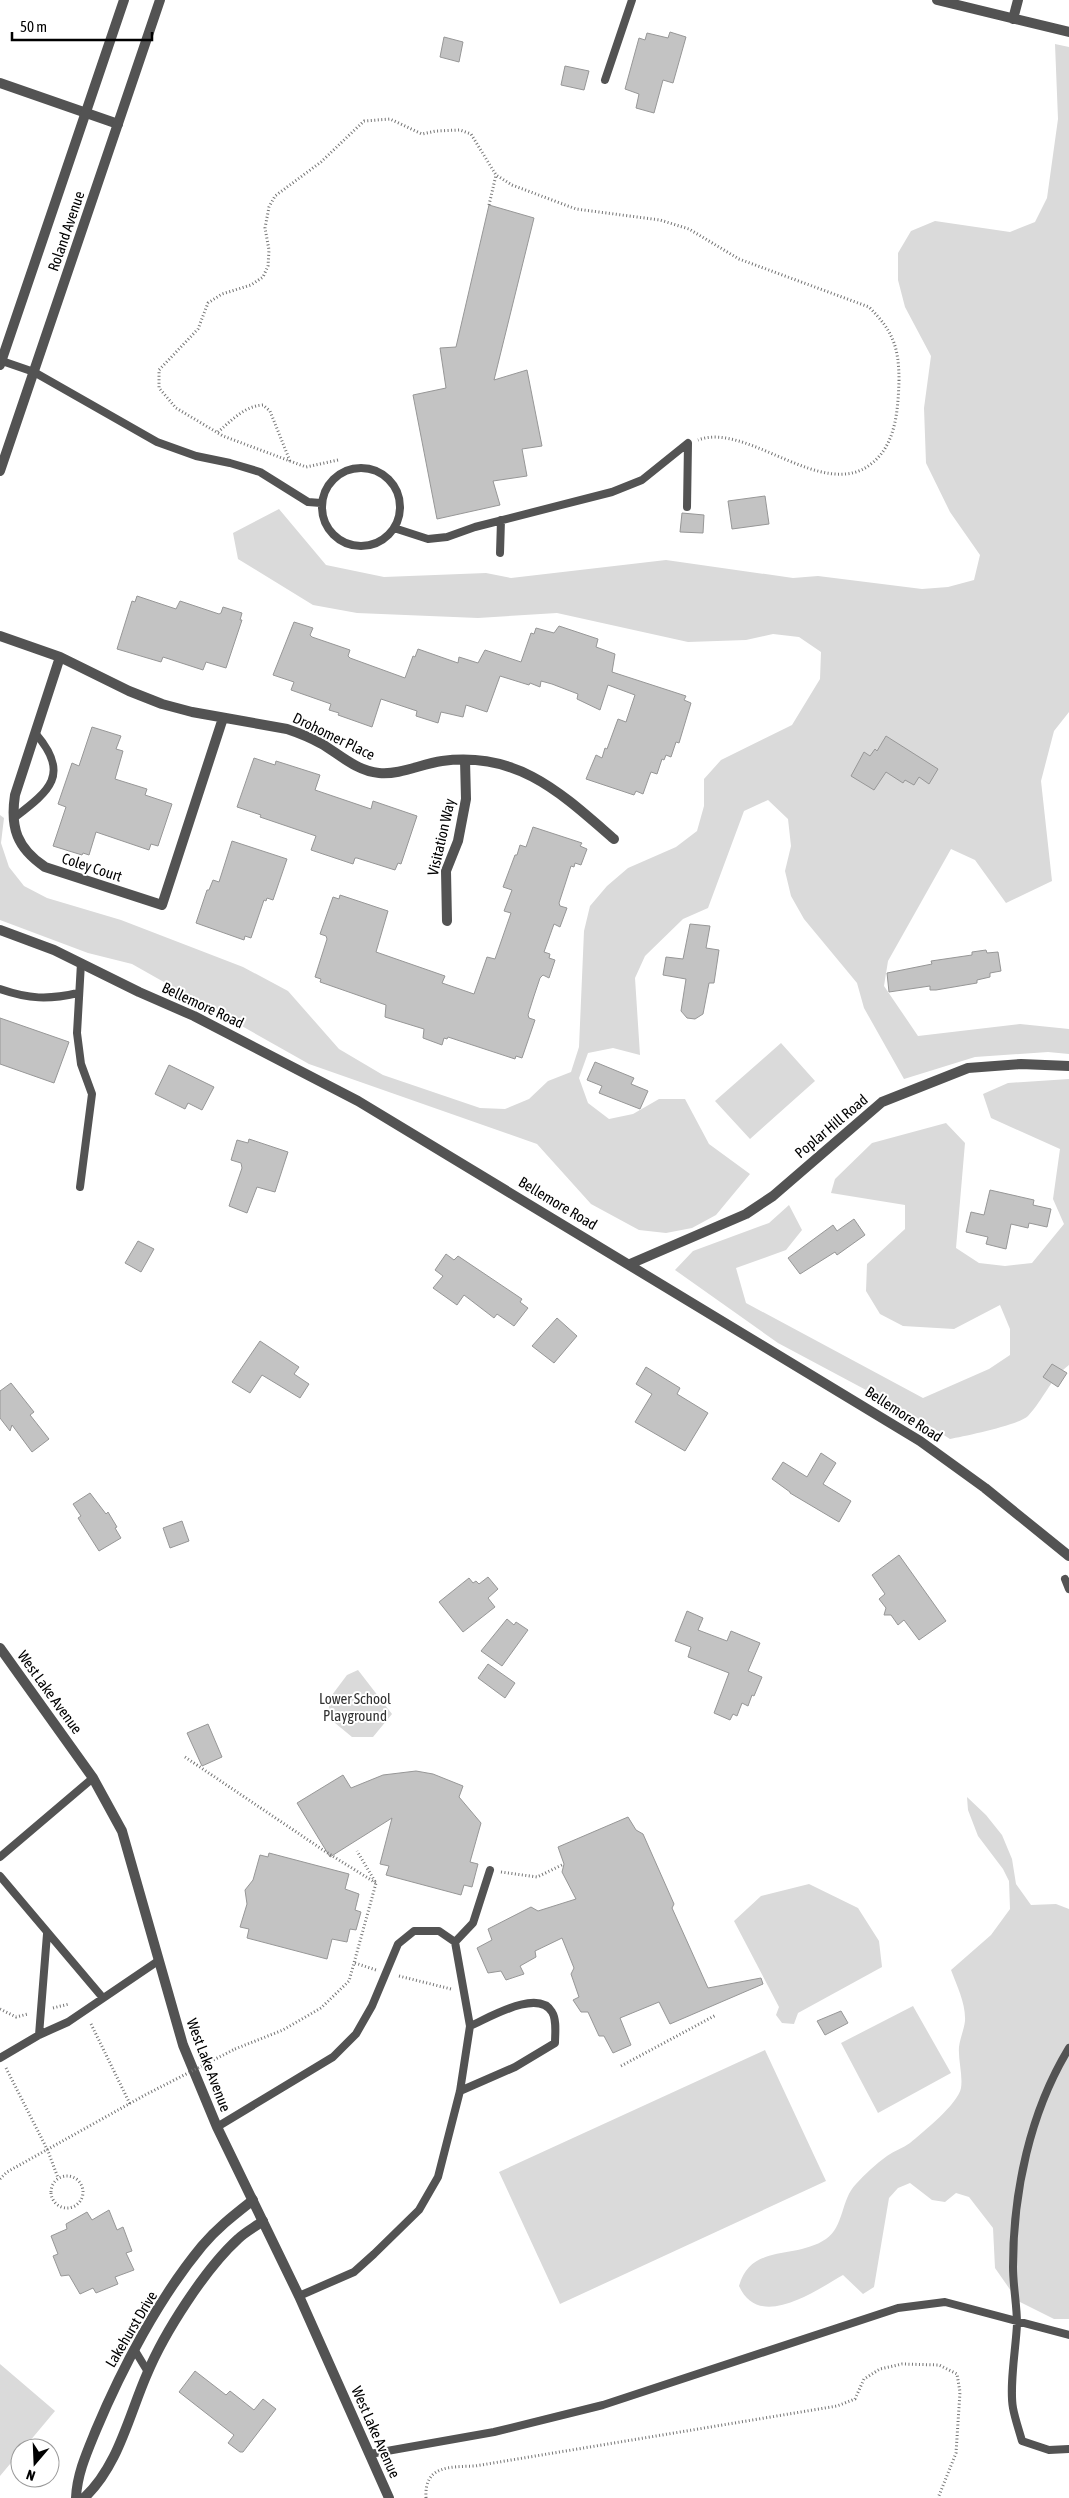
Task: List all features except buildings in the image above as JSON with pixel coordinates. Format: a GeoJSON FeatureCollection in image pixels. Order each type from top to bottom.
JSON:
{"type":"FeatureCollection","features":[{"type":"Feature","properties":{"kind":"street","name":"Roland Avenue"},"geometry":{"type":"LineString","coordinates":[[1,363],[124,0]]}},
{"type":"Feature","properties":{"kind":"street","name":"Roland Avenue"},"geometry":{"type":"LineString","coordinates":[[0,471],[160,0]]}},
{"type":"Feature","properties":{"kind":"street"},"geometry":{"type":"LineString","coordinates":[[937,0],[1069,32]]}},
{"type":"Feature","properties":{"kind":"street"},"geometry":{"type":"LineString","coordinates":[[1014,19],[1018,0]]}},
{"type":"Feature","properties":{"kind":"street"},"geometry":{"type":"LineString","coordinates":[[0,83],[118,124]]}},
{"type":"Feature","properties":{"kind":"street","name":"Drohomer Place"},"geometry":{"type":"LineString","coordinates":[[0,636],[60,657],[129,691],[162,704],[223,718],[287,729],[320,743],[366,771],[380,773],[395,772],[443,761],[498,762],[531,774],[614,839]]}},
{"type":"Feature","properties":{"kind":"street","name":"Coley Court"},"geometry":{"type":"LineString","coordinates":[[60,657],[15,795],[14,818],[22,847],[30,857],[45,867],[162,905],[223,718]]}},
{"type":"Feature","properties":{"kind":"street","name":"Visitation Way"},"geometry":{"type":"LineString","coordinates":[[447,921],[446,871],[458,841],[466,799],[464,760]]}},
{"type":"Feature","properties":{"kind":"street","name":"Bellemore Road"},"geometry":{"type":"LineString","coordinates":[[0,930],[54,950],[229,1033],[358,1101],[920,1440],[985,1488],[1069,1556]]}},
{"type":"Feature","properties":{"kind":"street","name":"Poplar Hill Road"},"geometry":{"type":"LineString","coordinates":[[630,1264],[746,1214],[773,1196],[882,1102],[968,1068],[1021,1064],[1069,1066]]}},
{"type":"Feature","properties":{"kind":"street","name":"West Lake Avenue"},"geometry":{"type":"LineString","coordinates":[[0,1648],[93,1778],[122,1830],[183,2045],[217,2127],[299,2296],[389,2498]]}},
{"type":"Feature","properties":{"kind":"street","name":"Lakehurst Drive"},"geometry":{"type":"LineString","coordinates":[[76,2498],[77,2480],[84,2462],[113,2389],[134,2349],[201,2248],[224,2223],[253,2200]]}},
{"type":"Feature","properties":{"kind":"street"},"geometry":{"type":"LineString","coordinates":[[84,2498],[96,2487],[109,2465],[148,2372],[179,2316],[210,2271],[238,2239],[263,2221]]}},
{"type":"Feature","properties":{"kind":"lane"},"geometry":{"type":"LineString","coordinates":[[606,80],[632,0]]}},
{"type":"Feature","properties":{"kind":"lane"},"geometry":{"type":"LineString","coordinates":[[1,363],[34,372],[157,442],[196,456],[260,472],[308,502],[321,504]]}},
{"type":"Feature","properties":{"kind":"lane"},"geometry":{"type":"LineString","coordinates":[[687,507],[688,443]]}},
{"type":"Feature","properties":{"kind":"lane"},"geometry":{"type":"LineString","coordinates":[[394,528],[428,539],[447,537],[501,520],[612,492],[642,480],[688,443]]}},
{"type":"Feature","properties":{"kind":"lane"},"geometry":{"type":"LineString","coordinates":[[364,467],[376,470],[386,477],[399,495],[399,512],[394,528],[374,544],[361,546],[348,544],[336,538],[322,516],[321,504],[324,491],[331,480],[341,472],[352,468],[364,467]]}},
{"type":"Feature","properties":{"kind":"lane"},"geometry":{"type":"LineString","coordinates":[[500,554],[501,520]]}},
{"type":"Feature","properties":{"kind":"lane"},"geometry":{"type":"LineString","coordinates":[[14,818],[43,796],[54,776],[53,760],[48,747],[36,734]]}},
{"type":"Feature","properties":{"kind":"lane"},"geometry":{"type":"LineString","coordinates":[[80,1187],[92,1094],[81,1064],[77,1033],[81,963]]}},
{"type":"Feature","properties":{"kind":"lane"},"geometry":{"type":"LineString","coordinates":[[0,989],[21,997],[51,999],[78,992]]}},
{"type":"Feature","properties":{"kind":"lane"},"geometry":{"type":"LineString","coordinates":[[1065,1579],[1069,1589]]}},
{"type":"Feature","properties":{"kind":"lane"},"geometry":{"type":"LineString","coordinates":[[0,1857],[93,1778]]}},
{"type":"Feature","properties":{"kind":"lane"},"geometry":{"type":"LineString","coordinates":[[455,1942],[473,1923],[490,1870]]}},
{"type":"Feature","properties":{"kind":"lane"},"geometry":{"type":"LineString","coordinates":[[0,1876],[47,1934],[103,1998]]}},
{"type":"Feature","properties":{"kind":"lane"},"geometry":{"type":"LineString","coordinates":[[217,2127],[332,2057],[356,2034],[372,2006],[398,1944],[414,1931],[439,1931],[455,1942],[470,2026],[460,2090],[438,2177],[419,2210],[392,2239],[354,2272],[299,2296]]}},
{"type":"Feature","properties":{"kind":"lane"},"geometry":{"type":"LineString","coordinates":[[38,2034],[47,1934]]}},
{"type":"Feature","properties":{"kind":"lane"},"geometry":{"type":"LineString","coordinates":[[0,2057],[38,2034],[68,2022],[158,1961]]}},
{"type":"Feature","properties":{"kind":"lane"},"geometry":{"type":"LineString","coordinates":[[460,2090],[515,2067],[555,2043],[555,2018],[552,2010],[541,2003],[527,2002],[470,2026]]}},
{"type":"Feature","properties":{"kind":"lane"},"geometry":{"type":"LineString","coordinates":[[1069,2048],[1053,2075],[1026,2155],[1014,2218],[1013,2268],[1017,2323],[1012,2407],[1022,2441],[1049,2450],[1069,2449]]}},
{"type":"Feature","properties":{"kind":"lane"},"geometry":{"type":"LineString","coordinates":[[370,2454],[494,2432],[603,2405],[898,2308],[946,2302],[1069,2336]]}},
{"type":"Feature","properties":{"kind":"lane"},"geometry":{"type":"LineString","coordinates":[[134,2349],[148,2372]]}},
{"type":"Feature","properties":{"kind":"path"},"geometry":{"type":"LineString","coordinates":[[338,460],[306,467],[218,432],[176,408],[170,402],[160,388],[159,370],[198,330],[208,303],[222,294],[251,286],[263,277],[268,266],[269,250],[265,228],[269,207],[275,196],[321,162],[364,121],[390,119],[422,134],[436,131],[460,130],[471,134],[496,175],[512,185],[576,209],[660,220],[689,229],[739,258],[869,307],[882,320],[896,343],[899,359],[898,399],[890,441],[879,458],[864,470],[842,473],[814,471],[726,438],[707,436],[688,443]]}},
{"type":"Feature","properties":{"kind":"path"},"geometry":{"type":"LineString","coordinates":[[489,205],[496,175]]}},
{"type":"Feature","properties":{"kind":"path"},"geometry":{"type":"LineString","coordinates":[[218,432],[242,411],[254,406],[263,405],[270,411],[290,462]]}},
{"type":"Feature","properties":{"kind":"path"},"geometry":{"type":"LineString","coordinates":[[185,1757],[376,1884]]}},
{"type":"Feature","properties":{"kind":"path"},"geometry":{"type":"LineString","coordinates":[[0,2178],[145,2095],[235,2049],[283,2030],[322,2008],[349,1981],[376,1884],[357,1852]]}},
{"type":"Feature","properties":{"kind":"path"},"geometry":{"type":"LineString","coordinates":[[490,1870],[537,1877],[564,1864]]}},
{"type":"Feature","properties":{"kind":"path"},"geometry":{"type":"LineString","coordinates":[[355,1963],[385,1973],[464,1992]]}},
{"type":"Feature","properties":{"kind":"path"},"geometry":{"type":"LineString","coordinates":[[621,2066],[716,2015]]}},
{"type":"Feature","properties":{"kind":"path"},"geometry":{"type":"LineString","coordinates":[[91,2024],[130,2104]]}},
{"type":"Feature","properties":{"kind":"path"},"geometry":{"type":"LineString","coordinates":[[0,2057],[48,2151],[58,2178]]}},
{"type":"Feature","properties":{"kind":"path"},"geometry":{"type":"LineString","coordinates":[[71,2176],[81,2182],[84,2187],[82,2200],[76,2206],[64,2208],[55,2203],[51,2194],[53,2184],[58,2178],[71,2176]]}},
{"type":"Feature","properties":{"kind":"path"},"geometry":{"type":"LineString","coordinates":[[426,2498],[428,2480],[436,2472],[448,2467],[475,2466],[837,2406],[855,2398],[864,2379],[880,2369],[902,2364],[939,2364],[957,2374],[960,2392],[956,2453],[942,2483],[938,2498]]}},
{"type":"Feature","properties":{"kind":"green space"},"geometry":{"type":"Polygon","coordinates":[[[1055,44],[1069,47],[1069,712],[1054,731],[1041,781],[1052,881],[1006,903],[975,860],[951,849],[888,961],[884,986],[918,1036],[1020,1024],[1069,1029],[1069,1054],[1048,1052],[975,1057],[904,1079],[864,1008],[857,983],[804,919],[791,896],[785,871],[791,846],[788,819],[768,800],[744,811],[708,908],[683,919],[645,956],[635,978],[640,1055],[613,1048],[588,1053],[579,1078],[588,1103],[609,1119],[633,1114],[659,1099],[685,1099],[709,1144],[750,1174],[716,1215],[692,1228],[666,1233],[639,1230],[591,1204],[537,1144],[309,1064],[132,964],[88,953],[0,920],[0,815],[4,818],[1,843],[9,867],[24,886],[47,898],[121,920],[243,967],[288,991],[339,1049],[383,1075],[480,1108],[505,1109],[529,1099],[548,1081],[571,1072],[579,1047],[584,931],[590,906],[607,886],[628,868],[676,847],[697,831],[704,806],[704,779],[721,760],[792,725],[820,679],[821,652],[799,637],[773,634],[746,640],[688,642],[557,613],[478,618],[357,613],[313,605],[238,559],[233,533],[279,509],[326,565],[384,577],[486,573],[511,578],[666,560],[793,578],[818,576],[922,589],[948,587],[974,580],[980,555],[950,512],[926,463],[924,408],[931,356],[905,307],[898,280],[898,253],[911,231],[935,221],[1010,232],[1035,222],[1047,198],[1058,119],[1055,44]]]}},
{"type":"Feature","properties":{"kind":"green space"},"geometry":{"type":"Polygon","coordinates":[[[781,1043],[815,1081],[750,1139],[715,1101],[781,1043]]]}},
{"type":"Feature","properties":{"kind":"green space"},"geometry":{"type":"Polygon","coordinates":[[[1069,1079],[1069,1365],[1057,1376],[1034,1410],[1023,1419],[991,1430],[950,1439],[911,1414],[778,1343],[675,1270],[693,1251],[769,1223],[789,1205],[802,1230],[786,1250],[736,1268],[746,1303],[923,1398],[989,1369],[1010,1355],[1010,1329],[1000,1305],[954,1329],[903,1326],[880,1314],[866,1291],[867,1264],[905,1229],[905,1205],[831,1193],[835,1179],[872,1143],[946,1123],[965,1143],[956,1248],[979,1263],[1005,1266],[1032,1263],[1064,1224],[1053,1199],[1060,1149],[991,1118],[983,1094],[1008,1083],[1069,1079]]]}},
{"type":"Feature","properties":{"kind":"green space","name":"Lower School Playground"},"geometry":{"type":"Polygon","coordinates":[[[358,1670],[392,1714],[373,1737],[352,1737],[329,1718],[329,1699],[347,1675],[358,1670]]]}},
{"type":"Feature","properties":{"kind":"green space"},"geometry":{"type":"Polygon","coordinates":[[[967,1797],[986,1815],[1002,1835],[1012,1859],[1016,1884],[1031,1905],[1056,1904],[1069,1909],[1069,2319],[1054,2319],[1018,2301],[995,2268],[993,2228],[969,2197],[956,2193],[945,2202],[932,2200],[910,2183],[898,2188],[889,2198],[874,2287],[863,2294],[843,2275],[818,2290],[788,2303],[773,2307],[760,2306],[748,2299],[739,2286],[745,2272],[753,2263],[775,2254],[814,2245],[832,2234],[851,2190],[856,2184],[883,2159],[910,2143],[923,2132],[954,2102],[961,2088],[959,2047],[965,2015],[961,1995],[951,1970],[991,1935],[1010,1909],[1009,1881],[1003,1869],[978,1836],[968,1810],[967,1797]]]}},
{"type":"Feature","properties":{"kind":"green space"},"geometry":{"type":"Polygon","coordinates":[[[809,1884],[858,1908],[879,1941],[882,1967],[798,2013],[794,2024],[782,2023],[776,2015],[779,2007],[734,1921],[761,1896],[809,1884]]]}},
{"type":"Feature","properties":{"kind":"green space"},"geometry":{"type":"Polygon","coordinates":[[[913,2006],[951,2073],[878,2113],[841,2043],[913,2006]]]}},
{"type":"Feature","properties":{"kind":"green space"},"geometry":{"type":"Polygon","coordinates":[[[765,2050],[826,2181],[560,2304],[499,2172],[765,2050]]]}},
{"type":"Feature","properties":{"kind":"green space"},"geometry":{"type":"Polygon","coordinates":[[[0,2364],[55,2411],[32,2438],[10,2438],[10,2464],[0,2476],[0,2364]]]}}]}
